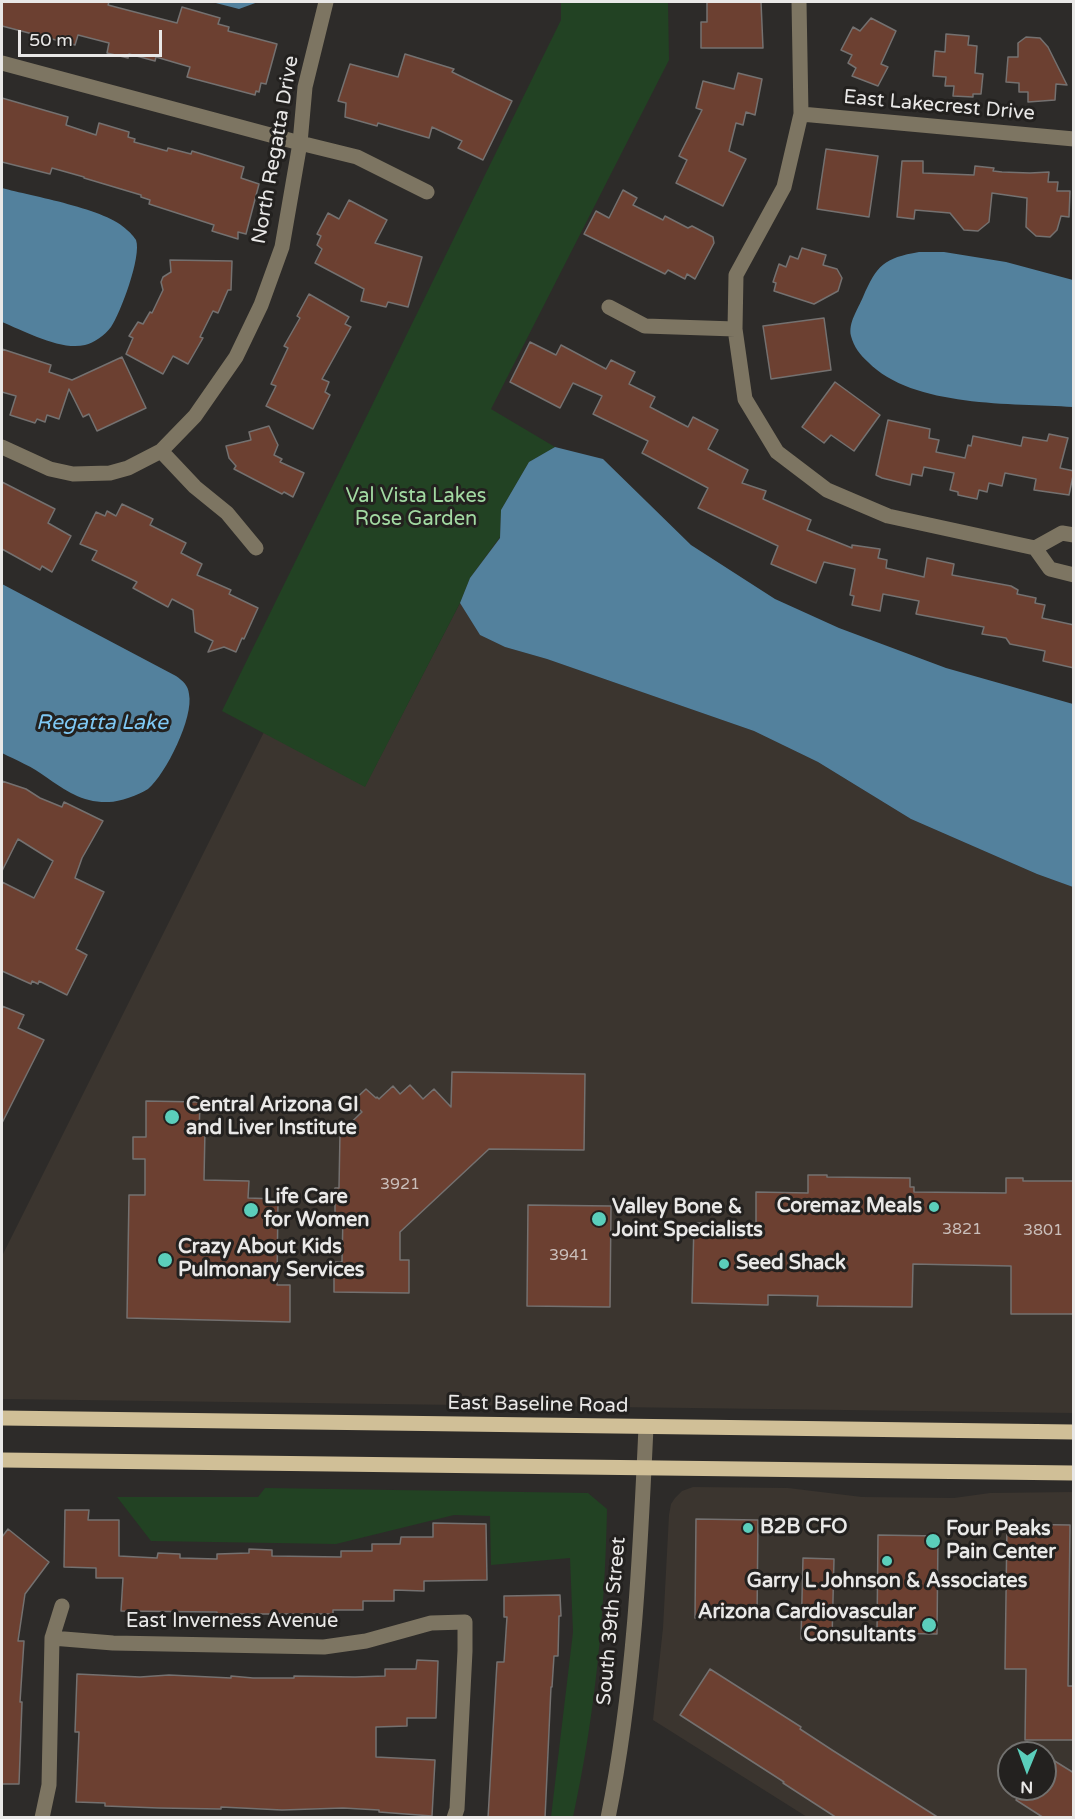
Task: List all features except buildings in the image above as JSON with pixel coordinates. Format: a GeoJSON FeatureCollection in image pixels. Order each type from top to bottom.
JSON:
{"type":"FeatureCollection","features":[{"type":"Feature","properties":{"kind":"main road","name":"East Baseline Road"},"geometry":{"type":"LineString","coordinates":[[2,1418],[1074,1432]]}},
{"type":"Feature","properties":{"kind":"main road"},"geometry":{"type":"LineString","coordinates":[[2,1460],[1074,1473]]}},
{"type":"Feature","properties":{"kind":"street","name":"North Regatta Drive"},"geometry":{"type":"LineString","coordinates":[[2,447],[50,469],[73,474],[96,475],[128,468],[161,451],[195,416],[236,357],[261,305],[282,247],[300,143],[305,87],[326,2]]}},
{"type":"Feature","properties":{"kind":"street"},"geometry":{"type":"LineString","coordinates":[[799,2],[801,114],[784,187],[736,275],[735,329],[745,399],[777,452],[826,490],[888,516],[1035,548],[1062,533],[1074,536]]}},
{"type":"Feature","properties":{"kind":"street"},"geometry":{"type":"LineString","coordinates":[[2,63],[357,157],[427,192]]}},
{"type":"Feature","properties":{"kind":"street","name":"East Lakecrest Drive"},"geometry":{"type":"LineString","coordinates":[[801,114],[1074,139]]}},
{"type":"Feature","properties":{"kind":"street"},"geometry":{"type":"LineString","coordinates":[[609,308],[645,326],[735,329]]}},
{"type":"Feature","properties":{"kind":"street"},"geometry":{"type":"LineString","coordinates":[[161,451],[195,488],[226,513],[256,548]]}},
{"type":"Feature","properties":{"kind":"street"},"geometry":{"type":"LineString","coordinates":[[1035,548],[1050,569],[1074,575]]}},
{"type":"Feature","properties":{"kind":"street","name":"South 39th Street"},"geometry":{"type":"LineString","coordinates":[[608,1818],[620,1751],[636,1619],[646,1427]]}},
{"type":"Feature","properties":{"kind":"street"},"geometry":{"type":"LineString","coordinates":[[42,1818],[49,1785],[52,1638],[62,1606]]}},
{"type":"Feature","properties":{"kind":"street","name":"East Inverness Avenue"},"geometry":{"type":"LineString","coordinates":[[52,1638],[113,1642],[324,1647],[366,1641],[431,1623],[465,1622],[457,1809],[454,1818]]}},
{"type":"Feature","properties":{"kind":"shaded area"},"geometry":{"type":"Polygon","coordinates":[[[460,603],[480,635],[505,647],[547,659],[754,731],[818,762],[911,819],[1037,874],[1073,887],[1073,1413],[2,1399],[2,1256],[264,732],[365,786],[460,603]]]}},
{"type":"Feature","properties":{"kind":"shaded area"},"geometry":{"type":"Polygon","coordinates":[[[693,1487],[788,1488],[862,1497],[954,1498],[990,1493],[1073,1492],[1073,1817],[807,1817],[653,1720],[663,1628],[669,1515],[675,1498],[682,1491],[693,1487]]]}},
{"type":"Feature","properties":{"kind":"green space","name":"Val Vista Lakes Rose Garden"},"geometry":{"type":"Polygon","coordinates":[[[561,2],[668,2],[669,60],[491,409],[555,447],[529,462],[501,510],[500,537],[470,578],[460,603],[365,787],[222,711],[561,20],[561,2]]]}},
{"type":"Feature","properties":{"kind":"green space"},"geometry":{"type":"Polygon","coordinates":[[[265,1488],[588,1493],[607,1509],[598,1664],[573,1817],[551,1817],[573,1632],[570,1558],[491,1565],[490,1516],[454,1515],[336,1544],[151,1541],[117,1497],[258,1497],[265,1488]]]}},
{"type":"Feature","properties":{"kind":"water"},"geometry":{"type":"Polygon","coordinates":[[[212,2],[258,2],[239,9],[212,2]]]}},
{"type":"Feature","properties":{"kind":"water"},"geometry":{"type":"Polygon","coordinates":[[[2,188],[68,204],[104,216],[117,222],[136,240],[136,259],[120,310],[111,327],[96,341],[75,346],[54,343],[2,322],[2,188]]]}},
{"type":"Feature","properties":{"kind":"water"},"geometry":{"type":"Polygon","coordinates":[[[919,252],[944,252],[1006,262],[1073,280],[1073,407],[994,403],[937,395],[911,388],[887,377],[860,354],[850,331],[854,316],[873,277],[890,260],[919,252]]]}},
{"type":"Feature","properties":{"kind":"water"},"geometry":{"type":"Polygon","coordinates":[[[555,447],[603,459],[691,545],[775,599],[839,628],[946,668],[1073,704],[1073,887],[1037,874],[911,819],[818,762],[754,731],[547,659],[505,647],[480,635],[460,603],[470,578],[500,538],[501,510],[529,462],[555,447]]]}},
{"type":"Feature","properties":{"kind":"water","name":"Regatta Lake"},"geometry":{"type":"Polygon","coordinates":[[[2,584],[176,676],[185,684],[189,704],[183,730],[163,771],[148,789],[118,801],[91,800],[68,791],[36,770],[2,753],[2,584]]]}},
{"type":"Feature","properties":{"kind":"place","name":"Central Arizona GI and Liver Institute"},"geometry":{"type":"Point","coordinates":[172,1117]}},
{"type":"Feature","properties":{"kind":"place","name":"Coremaz Meals"},"geometry":{"type":"Point","coordinates":[934,1207]}},
{"type":"Feature","properties":{"kind":"place","name":"Life Care for Women"},"geometry":{"type":"Point","coordinates":[251,1210]}},
{"type":"Feature","properties":{"kind":"place","name":"Valley Bone & Joint Specialists"},"geometry":{"type":"Point","coordinates":[599,1219]}},
{"type":"Feature","properties":{"kind":"place","name":"Crazy About Kids Pulmonary Services"},"geometry":{"type":"Point","coordinates":[165,1260]}},
{"type":"Feature","properties":{"kind":"place","name":"Seed Shack"},"geometry":{"type":"Point","coordinates":[724,1264]}},
{"type":"Feature","properties":{"kind":"place","name":"B2B CFO"},"geometry":{"type":"Point","coordinates":[748,1528]}},
{"type":"Feature","properties":{"kind":"place","name":"Four Peaks Pain Center"},"geometry":{"type":"Point","coordinates":[933,1541]}},
{"type":"Feature","properties":{"kind":"place","name":"Garry L Johnson & Associates"},"geometry":{"type":"Point","coordinates":[887,1561]}},
{"type":"Feature","properties":{"kind":"place","name":"Arizona Cardiovascular Consultants"},"geometry":{"type":"Point","coordinates":[929,1625]}}]}
